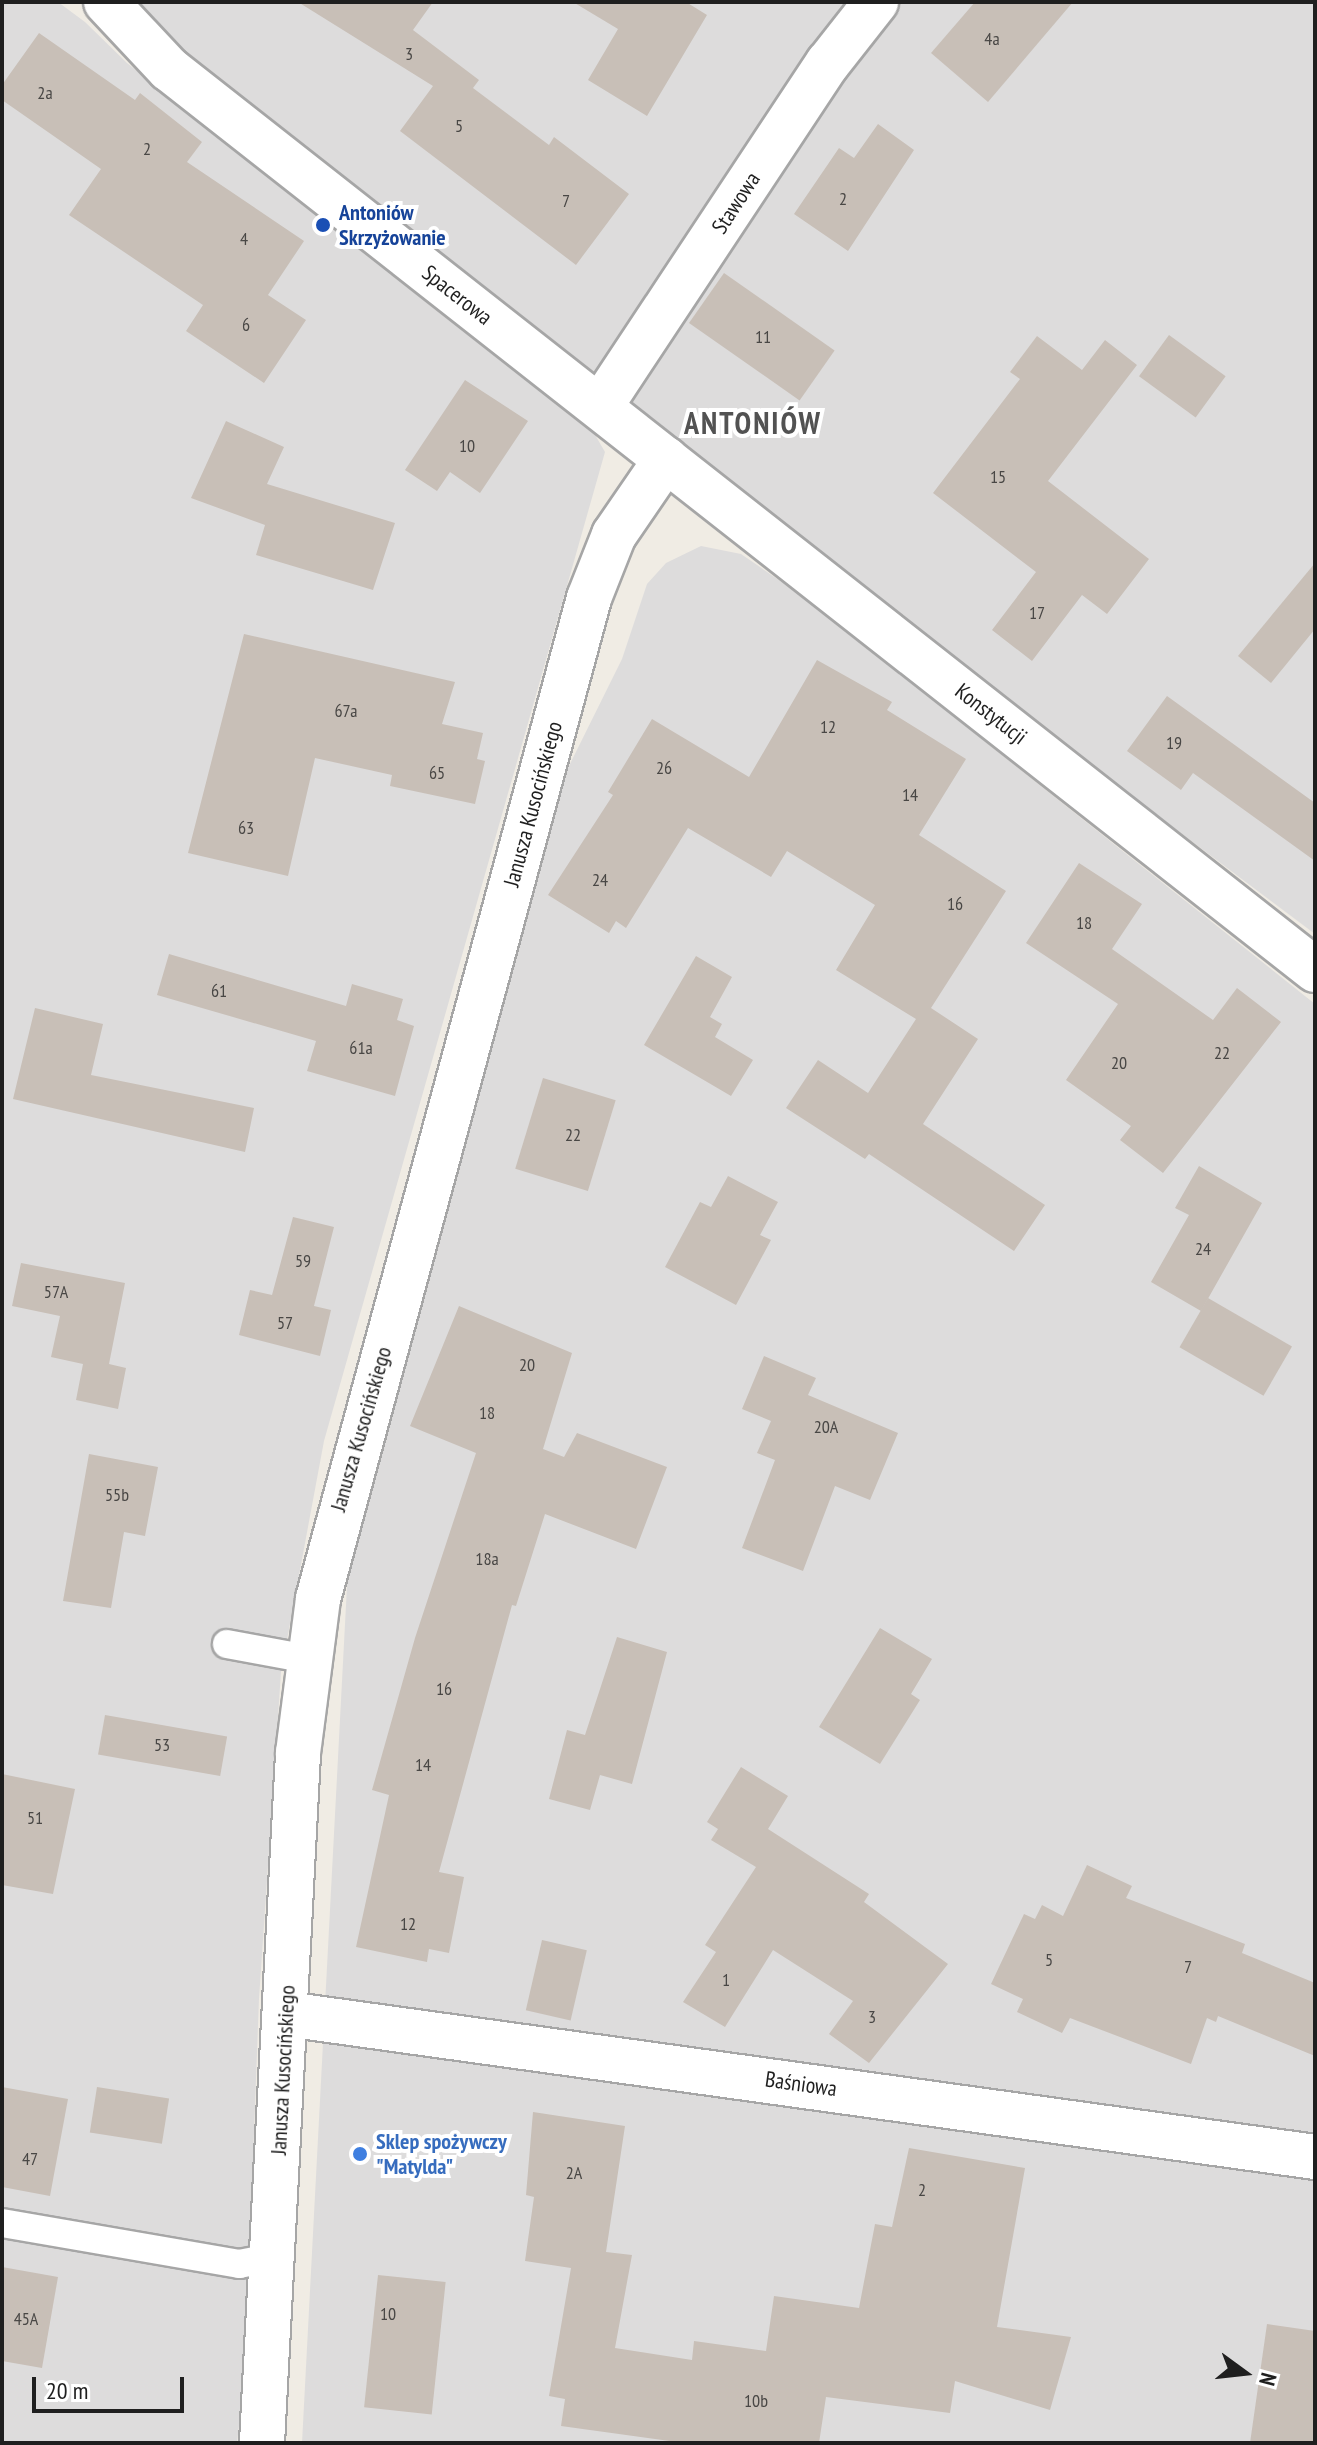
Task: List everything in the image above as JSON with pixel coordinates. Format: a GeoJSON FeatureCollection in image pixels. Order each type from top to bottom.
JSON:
{"type":"FeatureCollection","features":[{"type":"Feature","properties":{"kind":"street","name":"Spacerowa"},"geometry":{"type":"LineString","coordinates":[[106,2],[169,69],[666,459]]}},
{"type":"Feature","properties":{"kind":"street","name":"Stawowa"},"geometry":{"type":"LineString","coordinates":[[600,407],[828,63],[876,2]]}},
{"type":"Feature","properties":{"kind":"street","name":"Konstytucji"},"geometry":{"type":"LineString","coordinates":[[666,459],[1315,970]]}},
{"type":"Feature","properties":{"kind":"street","name":"Janusza Kusocińskiego"},"geometry":{"type":"LineString","coordinates":[[262,2443],[308,1659],[332,1534],[589,598],[614,535],[666,459]]}},
{"type":"Feature","properties":{"kind":"street","name":"Baśniowa"},"geometry":{"type":"LineString","coordinates":[[286,2014],[1315,2157]]}},
{"type":"Feature","properties":{"kind":"lane"},"geometry":{"type":"LineString","coordinates":[[227,1644],[308,1659]]}},
{"type":"Feature","properties":{"kind":"lane"},"geometry":{"type":"LineString","coordinates":[[2,2223],[239,2264],[274,2257]]}},
{"type":"Feature","properties":{"kind":"shaded area"},"geometry":{"type":"Polygon","coordinates":[[[2,2],[58,2],[85,22],[127,63],[594,433],[605,452],[324,1441],[281,1672],[259,1999],[245,2375],[237,2443],[2,2443],[2,2]]]}},
{"type":"Feature","properties":{"kind":"shaded area"},"geometry":{"type":"Polygon","coordinates":[[[133,2],[1315,2],[1315,934],[1077,755],[185,51],[133,2]]]}},
{"type":"Feature","properties":{"kind":"shaded area"},"geometry":{"type":"Polygon","coordinates":[[[701,546],[741,554],[802,596],[1315,1004],[1315,2443],[302,2443],[348,1567],[568,768],[622,659],[647,584],[666,563],[701,546]]]}},
{"type":"Feature","properties":{"kind":"building"},"geometry":{"type":"Polygon","coordinates":[[[298,2],[433,2],[413,30],[479,80],[473,88],[549,145],[554,137],[629,194],[576,265],[400,131],[433,86],[298,2]]]}},
{"type":"Feature","properties":{"kind":"building"},"geometry":{"type":"Polygon","coordinates":[[[573,2],[686,2],[707,15],[647,116],[588,80],[618,29],[573,2]]]}},
{"type":"Feature","properties":{"kind":"building"},"geometry":{"type":"Polygon","coordinates":[[[975,2],[1073,2],[988,102],[931,53],[975,2]]]}},
{"type":"Feature","properties":{"kind":"building"},"geometry":{"type":"Polygon","coordinates":[[[39,33],[135,100],[140,93],[202,142],[187,162],[304,241],[268,295],[306,320],[264,383],[186,331],[203,305],[69,215],[101,169],[2,100],[2,85],[39,33]]]}},
{"type":"Feature","properties":{"kind":"building"},"geometry":{"type":"Polygon","coordinates":[[[878,124],[914,150],[848,251],[794,214],[839,148],[854,158],[878,124]]]}},
{"type":"Feature","properties":{"kind":"building"},"geometry":{"type":"Polygon","coordinates":[[[724,273],[835,350],[800,400],[689,323],[724,273]]]}},
{"type":"Feature","properties":{"kind":"building"},"geometry":{"type":"Polygon","coordinates":[[[1169,335],[1226,376],[1196,417],[1139,376],[1169,335]]]}},
{"type":"Feature","properties":{"kind":"building"},"geometry":{"type":"Polygon","coordinates":[[[1037,336],[1082,370],[1105,340],[1137,365],[1048,481],[1149,559],[1107,614],[1082,595],[1032,661],[992,630],[1036,572],[933,493],[1020,379],[1010,372],[1037,336]]]}},
{"type":"Feature","properties":{"kind":"building"},"geometry":{"type":"Polygon","coordinates":[[[465,380],[528,421],[480,493],[450,472],[437,491],[405,470],[465,380]]]}},
{"type":"Feature","properties":{"kind":"building"},"geometry":{"type":"Polygon","coordinates":[[[226,421],[284,447],[267,484],[395,523],[373,590],[256,555],[265,525],[191,498],[226,421]]]}},
{"type":"Feature","properties":{"kind":"building"},"geometry":{"type":"Polygon","coordinates":[[[1315,563],[1315,629],[1271,683],[1238,656],[1315,563]]]}},
{"type":"Feature","properties":{"kind":"building"},"geometry":{"type":"Polygon","coordinates":[[[244,634],[455,682],[442,724],[483,733],[477,759],[485,761],[475,804],[390,786],[392,775],[315,758],[288,876],[188,853],[244,634]]]}},
{"type":"Feature","properties":{"kind":"building"},"geometry":{"type":"Polygon","coordinates":[[[817,660],[892,702],[887,710],[966,759],[919,835],[1006,891],[931,1008],[978,1039],[923,1124],[1045,1205],[1014,1251],[869,1154],[865,1159],[786,1108],[818,1060],[868,1093],[916,1019],[836,970],[875,905],[787,851],[771,877],[688,828],[626,928],[616,921],[609,933],[548,895],[613,795],[608,792],[652,719],[749,777],[817,660]]]}},
{"type":"Feature","properties":{"kind":"building"},"geometry":{"type":"Polygon","coordinates":[[[1167,696],[1315,803],[1315,861],[1193,773],[1181,790],[1127,751],[1167,696]]]}},
{"type":"Feature","properties":{"kind":"building"},"geometry":{"type":"Polygon","coordinates":[[[1079,863],[1142,904],[1112,949],[1213,1020],[1237,988],[1281,1022],[1163,1173],[1120,1140],[1131,1126],[1066,1080],[1118,1004],[1026,943],[1079,863]]]}},
{"type":"Feature","properties":{"kind":"building"},"geometry":{"type":"Polygon","coordinates":[[[169,954],[346,1006],[352,984],[403,999],[397,1020],[414,1026],[395,1096],[307,1071],[316,1041],[157,995],[169,954]]]}},
{"type":"Feature","properties":{"kind":"building"},"geometry":{"type":"Polygon","coordinates":[[[696,956],[732,977],[710,1017],[722,1024],[715,1037],[753,1060],[731,1096],[644,1045],[696,956]]]}},
{"type":"Feature","properties":{"kind":"building"},"geometry":{"type":"Polygon","coordinates":[[[35,1008],[103,1024],[91,1075],[254,1108],[245,1152],[13,1099],[35,1008]]]}},
{"type":"Feature","properties":{"kind":"building"},"geometry":{"type":"Polygon","coordinates":[[[543,1078],[616,1100],[588,1191],[515,1169],[543,1078]]]}},
{"type":"Feature","properties":{"kind":"building"},"geometry":{"type":"Polygon","coordinates":[[[1199,1166],[1262,1203],[1201,1311],[1151,1282],[1189,1215],[1175,1208],[1199,1166]]]}},
{"type":"Feature","properties":{"kind":"building"},"geometry":{"type":"Polygon","coordinates":[[[728,1176],[778,1202],[760,1235],[771,1240],[736,1305],[665,1267],[700,1202],[711,1207],[728,1176]]]}},
{"type":"Feature","properties":{"kind":"building"},"geometry":{"type":"Polygon","coordinates":[[[293,1217],[334,1227],[314,1306],[331,1310],[320,1356],[239,1335],[250,1290],[272,1295],[293,1217]]]}},
{"type":"Feature","properties":{"kind":"building"},"geometry":{"type":"Polygon","coordinates":[[[21,1263],[125,1283],[109,1364],[126,1368],[118,1409],[76,1400],[83,1364],[51,1357],[60,1316],[12,1306],[21,1263]]]}},
{"type":"Feature","properties":{"kind":"building"},"geometry":{"type":"Polygon","coordinates":[[[1208,1298],[1292,1346],[1264,1396],[1180,1347],[1208,1298]]]}},
{"type":"Feature","properties":{"kind":"building"},"geometry":{"type":"Polygon","coordinates":[[[459,1306],[572,1353],[543,1449],[564,1457],[577,1433],[667,1467],[636,1549],[545,1514],[516,1606],[512,1605],[439,1872],[464,1877],[449,1953],[429,1949],[427,1962],[356,1947],[389,1795],[372,1790],[415,1638],[476,1453],[410,1426],[459,1306]]]}},
{"type":"Feature","properties":{"kind":"building"},"geometry":{"type":"Polygon","coordinates":[[[764,1356],[816,1378],[808,1395],[898,1433],[870,1500],[835,1486],[803,1571],[742,1548],[775,1460],[757,1453],[771,1421],[742,1409],[764,1356]]]}},
{"type":"Feature","properties":{"kind":"building"},"geometry":{"type":"Polygon","coordinates":[[[89,1454],[158,1467],[145,1536],[124,1532],[111,1608],[63,1601],[89,1454]]]}},
{"type":"Feature","properties":{"kind":"building"},"geometry":{"type":"Polygon","coordinates":[[[880,1628],[932,1659],[911,1694],[920,1700],[880,1764],[819,1727],[880,1628]]]}},
{"type":"Feature","properties":{"kind":"building"},"geometry":{"type":"Polygon","coordinates":[[[617,1637],[667,1652],[632,1784],[600,1775],[590,1810],[549,1799],[567,1730],[585,1735],[617,1637]]]}},
{"type":"Feature","properties":{"kind":"building"},"geometry":{"type":"Polygon","coordinates":[[[105,1715],[227,1737],[220,1776],[98,1754],[105,1715]]]}},
{"type":"Feature","properties":{"kind":"building"},"geometry":{"type":"Polygon","coordinates":[[[741,1767],[788,1796],[768,1829],[869,1894],[864,1902],[948,1964],[869,2063],[829,2034],[853,2001],[773,1950],[725,2027],[683,2002],[716,1952],[705,1945],[756,1867],[711,1840],[718,1829],[707,1822],[741,1767]]]}},
{"type":"Feature","properties":{"kind":"building"},"geometry":{"type":"Polygon","coordinates":[[[2,1774],[75,1789],[53,1894],[2,1885],[2,1774]]]}},
{"type":"Feature","properties":{"kind":"building"},"geometry":{"type":"Polygon","coordinates":[[[1087,1865],[1132,1886],[1126,1898],[1245,1944],[1242,1953],[1315,1983],[1315,2056],[1218,2016],[1216,2022],[1207,2018],[1191,2064],[1070,2018],[1062,2033],[1017,2012],[1023,1999],[991,1984],[1024,1914],[1035,1919],[1042,1905],[1063,1916],[1087,1865]]]}},
{"type":"Feature","properties":{"kind":"building"},"geometry":{"type":"Polygon","coordinates":[[[542,1940],[587,1950],[571,2021],[526,2010],[542,1940]]]}},
{"type":"Feature","properties":{"kind":"building"},"geometry":{"type":"Polygon","coordinates":[[[2,2087],[68,2099],[50,2196],[2,2187],[2,2087]]]}},
{"type":"Feature","properties":{"kind":"building"},"geometry":{"type":"Polygon","coordinates":[[[97,2087],[169,2098],[162,2144],[90,2132],[97,2087]]]}},
{"type":"Feature","properties":{"kind":"building"},"geometry":{"type":"Polygon","coordinates":[[[533,2112],[625,2126],[606,2252],[632,2255],[615,2348],[692,2360],[694,2341],[766,2351],[774,2296],[859,2308],[875,2224],[892,2227],[909,2148],[1025,2168],[997,2327],[1071,2337],[1050,2410],[955,2381],[950,2413],[826,2397],[819,2443],[684,2443],[561,2426],[565,2399],[549,2396],[571,2268],[525,2261],[534,2197],[526,2195],[533,2112]]]}},
{"type":"Feature","properties":{"kind":"building"},"geometry":{"type":"Polygon","coordinates":[[[2,2267],[58,2277],[42,2368],[2,2361],[2,2267]]]}},
{"type":"Feature","properties":{"kind":"building"},"geometry":{"type":"Polygon","coordinates":[[[378,2275],[446,2282],[432,2414],[364,2407],[378,2275]]]}},
{"type":"Feature","properties":{"kind":"building"},"geometry":{"type":"Polygon","coordinates":[[[1267,2324],[1315,2331],[1315,2443],[1250,2443],[1267,2324]]]}},
{"type":"Feature","properties":{"kind":"place","name":"Antoniów Skrzyżowanie"},"geometry":{"type":"Point","coordinates":[323,225]}},
{"type":"Feature","properties":{"kind":"place","name":"Sklep spożywczy \"Matylda\""},"geometry":{"type":"Point","coordinates":[360,2154]}},
{"type":"Feature","properties":{"kind":"district","name":"ANTONIÓW"},"geometry":{"type":"Point","coordinates":[753,423]}}]}
